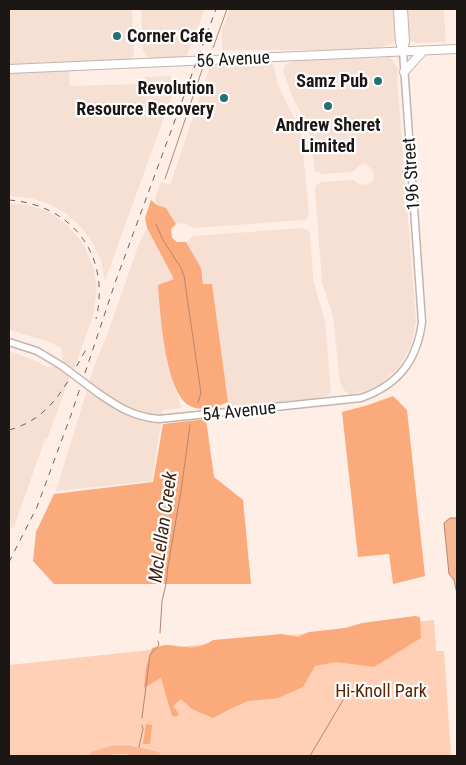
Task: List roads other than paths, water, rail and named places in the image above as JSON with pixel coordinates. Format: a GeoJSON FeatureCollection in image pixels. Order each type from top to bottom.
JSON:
{"type":"FeatureCollection","features":[{"type":"Feature","properties":{"kind":"main road","name":"196 Street"},"geometry":{"type":"LineString","coordinates":[[398,9],[400,42],[403,51]]}},
{"type":"Feature","properties":{"kind":"main road","name":"196 Street"},"geometry":{"type":"LineString","coordinates":[[403,9],[405,42],[403,51]]}},
{"type":"Feature","properties":{"kind":"main road","name":"56 Avenue"},"geometry":{"type":"LineString","coordinates":[[9,69],[457,49]]}},
{"type":"Feature","properties":{"kind":"main road"},"geometry":{"type":"LineString","coordinates":[[404,72],[423,51]]}},
{"type":"Feature","properties":{"kind":"street","name":"196 Street"},"geometry":{"type":"LineString","coordinates":[[403,51],[420,296]]}},
{"type":"Feature","properties":{"kind":"street","name":"54 Avenue"},"geometry":{"type":"LineString","coordinates":[[9,342],[38,351],[123,410],[146,418],[159,419],[360,398],[386,386],[397,377],[412,356],[421,330],[420,296]]}},
{"type":"Feature","properties":{"kind":"waterway"},"geometry":{"type":"LineString","coordinates":[[213,48],[227,9]]}},
{"type":"Feature","properties":{"kind":"waterway"},"geometry":{"type":"LineString","coordinates":[[165,179],[204,64]]}},
{"type":"Feature","properties":{"kind":"waterway","name":"McLellan Creek"},"geometry":{"type":"LineString","coordinates":[[156,224],[184,276],[201,393],[198,403]]}},
{"type":"Feature","properties":{"kind":"waterway","name":"McLellan Creek"},"geometry":{"type":"LineString","coordinates":[[160,633],[162,601],[190,425]]}},
{"type":"Feature","properties":{"kind":"waterway","name":"McLellan Creek"},"geometry":{"type":"LineString","coordinates":[[142,718],[150,655],[159,645],[158,641]]}},
{"type":"Feature","properties":{"kind":"waterway"},"geometry":{"type":"LineString","coordinates":[[310,756],[349,690]]}},
{"type":"Feature","properties":{"kind":"waterway","name":"McLellan Creek"},"geometry":{"type":"LineString","coordinates":[[138,751],[143,729],[142,725]]}},
{"type":"Feature","properties":{"kind":"waterway"},"geometry":{"type":"LineString","coordinates":[[94,756],[113,750],[128,750],[156,756]]}},
{"type":"Feature","properties":{"kind":"railway"},"geometry":{"type":"LineString","coordinates":[[9,562],[37,507],[71,415],[115,283],[216,9]]}},
{"type":"Feature","properties":{"kind":"railway"},"geometry":{"type":"LineString","coordinates":[[9,200],[32,204],[52,212],[69,223],[82,238],[92,255],[98,275],[99,296],[96,319]]}},
{"type":"Feature","properties":{"kind":"railway"},"geometry":{"type":"LineString","coordinates":[[9,430],[37,417],[48,408],[65,385],[88,346]]}},
{"type":"Feature","properties":{"kind":"place","name":"Corner Cafe"},"geometry":{"type":"Point","coordinates":[117,36]}},
{"type":"Feature","properties":{"kind":"place","name":"Samz Pub"},"geometry":{"type":"Point","coordinates":[378,81]}},
{"type":"Feature","properties":{"kind":"place","name":"Revolution Resource Recovery"},"geometry":{"type":"Point","coordinates":[224,98]}},
{"type":"Feature","properties":{"kind":"place","name":"Andrew Sheret Limited"},"geometry":{"type":"Point","coordinates":[328,106]}},
{"type":"Feature","properties":{"kind":"park label","name":"Hi-Knoll Park"},"geometry":{"type":"Point","coordinates":[381,691]}}]}
